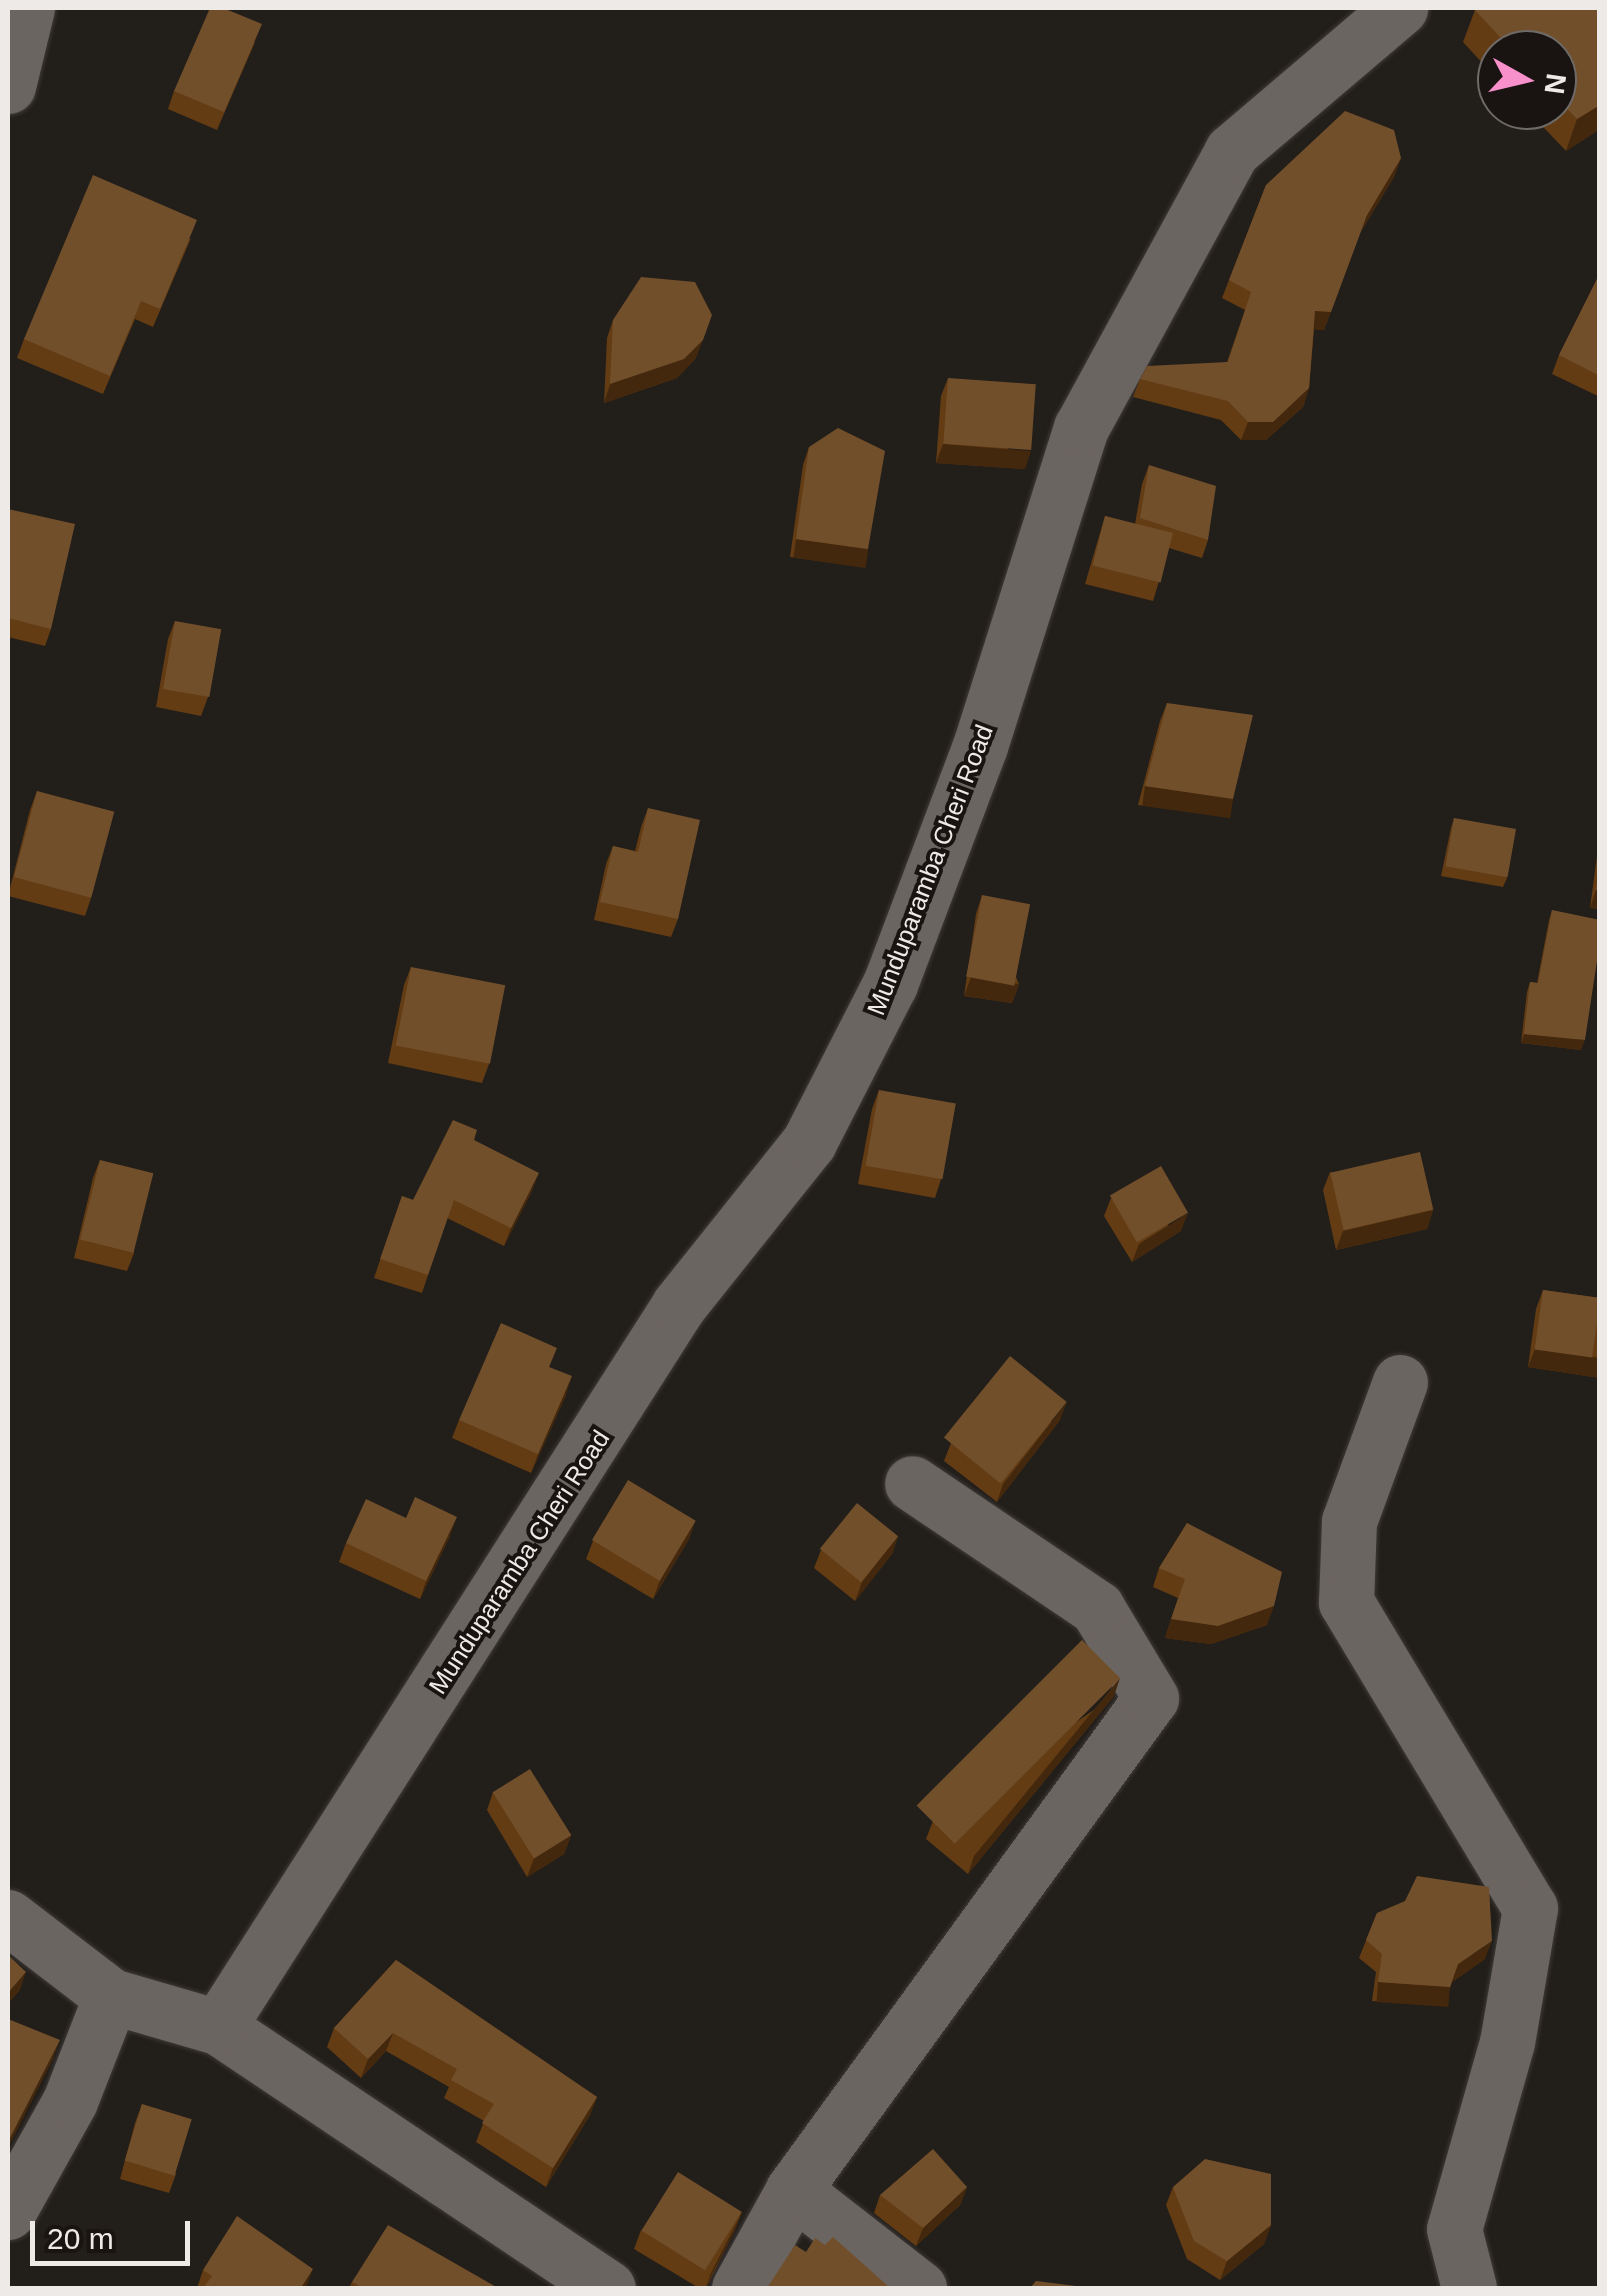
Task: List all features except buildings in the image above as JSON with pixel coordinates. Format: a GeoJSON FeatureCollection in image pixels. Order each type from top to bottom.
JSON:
{"type":"FeatureCollection","features":[{"type":"Feature","properties":{"kind":"street"},"geometry":{"type":"LineString","coordinates":[[8,86],[27,8]]}},
{"type":"Feature","properties":{"kind":"street","name":"Munduparamba Cheri Road"},"geometry":{"type":"LineString","coordinates":[[218,2027],[679,1305],[810,1142],[890,984],[952,820],[1080,428],[1232,151],[1400,8]]}},
{"type":"Feature","properties":{"kind":"street"},"geometry":{"type":"LineString","coordinates":[[1400,1382],[1349,1521],[1346,1602],[1530,1908],[1507,2042],[1454,2229],[1469,2288]]}},
{"type":"Feature","properties":{"kind":"street"},"geometry":{"type":"LineString","coordinates":[[739,2288],[793,2190],[1152,1698],[1097,1608],[912,1483]]}},
{"type":"Feature","properties":{"kind":"street"},"geometry":{"type":"LineString","coordinates":[[8,1917],[111,1996],[218,2027],[608,2288]]}},
{"type":"Feature","properties":{"kind":"street"},"geometry":{"type":"LineString","coordinates":[[8,2212],[70,2100],[111,1996]]}},
{"type":"Feature","properties":{"kind":"street"},"geometry":{"type":"LineString","coordinates":[[793,2190],[919,2288]]}}]}
